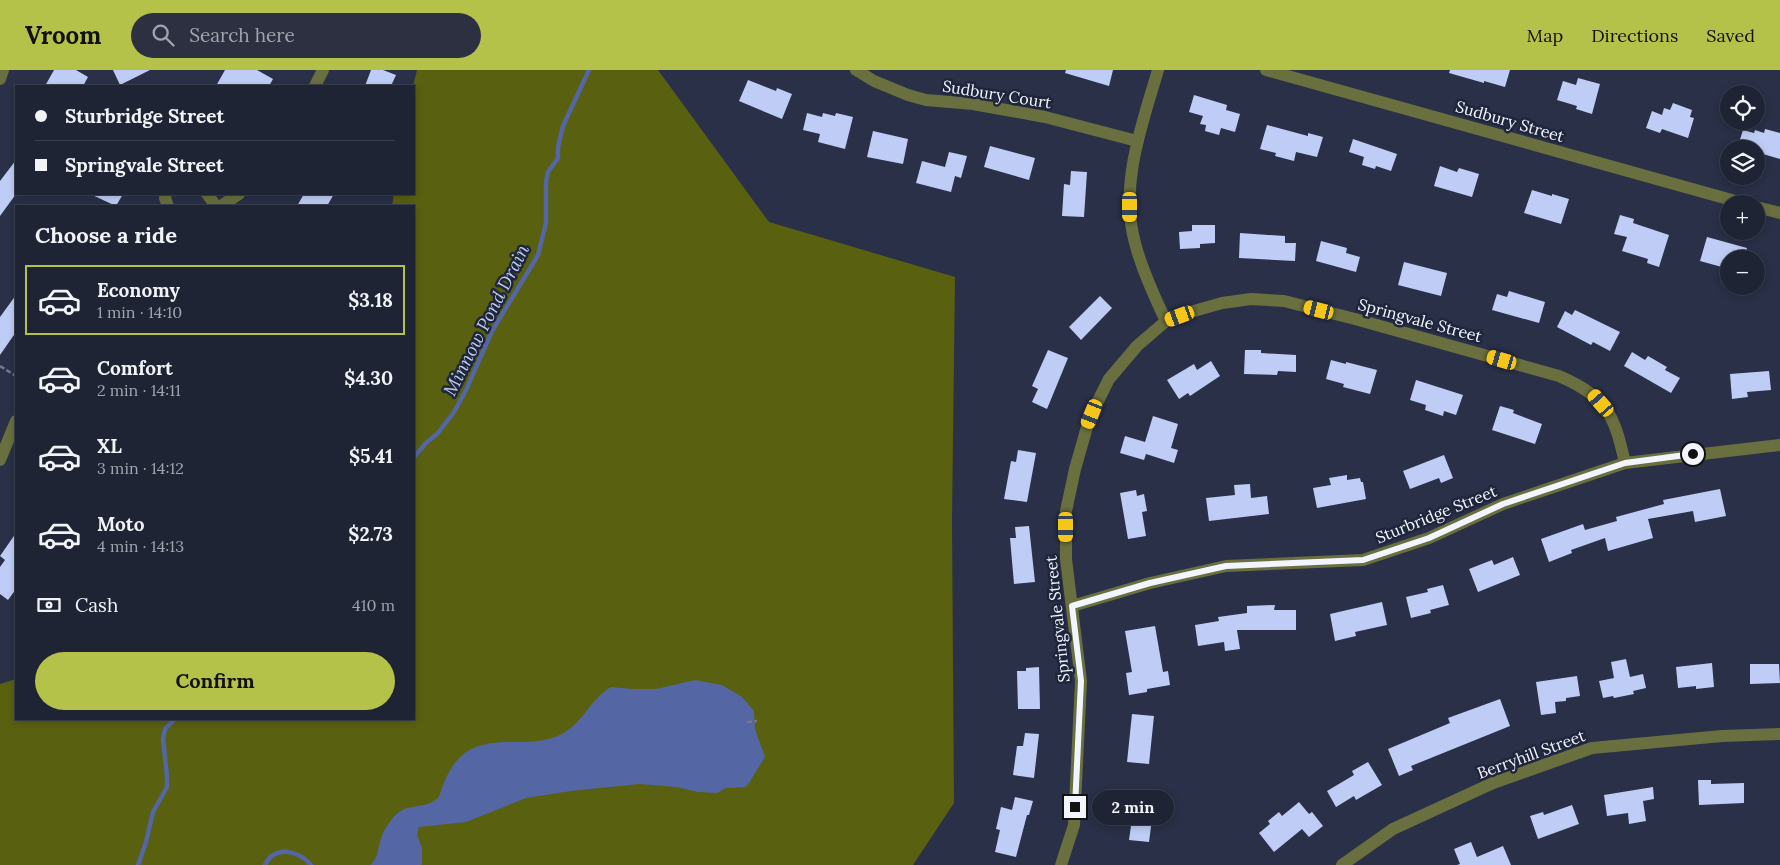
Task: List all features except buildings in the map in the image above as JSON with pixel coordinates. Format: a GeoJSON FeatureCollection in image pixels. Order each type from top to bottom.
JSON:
{"type":"FeatureCollection","features":[{"type":"Feature","properties":{"kind":"street"},"geometry":{"type":"LineString","coordinates":[[0,78],[3,70]]}},
{"type":"Feature","properties":{"kind":"street"},"geometry":{"type":"LineString","coordinates":[[315,85],[322,70]]}},
{"type":"Feature","properties":{"kind":"street","name":"Sudbury Court"},"geometry":{"type":"LineString","coordinates":[[856,70],[874,81],[908,96],[926,100],[973,104],[1045,117],[1138,142]]}},
{"type":"Feature","properties":{"kind":"street"},"geometry":{"type":"LineString","coordinates":[[1158,70],[1138,142],[1131,178],[1130,221],[1140,262],[1166,321]]}},
{"type":"Feature","properties":{"kind":"street","name":"Sudbury Street"},"geometry":{"type":"LineString","coordinates":[[1266,70],[1720,197]]}},
{"type":"Feature","properties":{"kind":"street"},"geometry":{"type":"LineString","coordinates":[[222,205],[238,195]]}},
{"type":"Feature","properties":{"kind":"street"},"geometry":{"type":"LineString","coordinates":[[1765,209],[1780,213]]}},
{"type":"Feature","properties":{"kind":"street","name":"Springvale Street"},"geometry":{"type":"LineString","coordinates":[[1061,865],[1074,825],[1081,681],[1066,559],[1066,511],[1087,426],[1109,379],[1136,346],[1166,321],[1222,303],[1251,299],[1284,301],[1559,376],[1579,384],[1594,395],[1608,411],[1619,436],[1625,463]]}},
{"type":"Feature","properties":{"kind":"street"},"geometry":{"type":"LineString","coordinates":[[0,460],[15,423]]}},
{"type":"Feature","properties":{"kind":"street","name":"Sturbridge Street"},"geometry":{"type":"LineString","coordinates":[[1072,606],[1150,583],[1226,566],[1363,560],[1429,538],[1503,504],[1625,463],[1780,445]]}},
{"type":"Feature","properties":{"kind":"street","name":"Berryhill Street"},"geometry":{"type":"LineString","coordinates":[[1342,865],[1393,829],[1493,783],[1592,748],[1722,736],[1780,734]]}},
{"type":"Feature","properties":{"kind":"path"},"geometry":{"type":"LineString","coordinates":[[0,366],[15,375]]}},
{"type":"Feature","properties":{"kind":"path"},"geometry":{"type":"LineString","coordinates":[[747,722],[757,721]]}},
{"type":"Feature","properties":{"kind":"green space"},"geometry":{"type":"Polygon","coordinates":[[[417,70],[658,70],[769,222],[955,277],[952,521],[954,803],[913,865],[0,865],[0,684],[15,679],[15,720],[415,720],[415,205],[392,205],[394,195],[415,195],[415,85],[413,85],[417,70]]]}},
{"type":"Feature","properties":{"kind":"water"},"geometry":{"type":"Polygon","coordinates":[[[695,680],[722,685],[742,697],[754,711],[755,729],[765,757],[745,787],[726,788],[717,793],[639,784],[526,798],[466,822],[419,827],[417,835],[422,848],[422,865],[370,865],[375,859],[381,837],[394,816],[403,810],[424,805],[439,797],[456,761],[473,748],[497,742],[538,741],[562,734],[576,724],[598,697],[611,687],[656,689],[695,680]]]}},
{"type":"Feature","properties":{"kind":"waterway","name":"Minnow Pond Drain"},"geometry":{"type":"LineString","coordinates":[[415,456],[438,433],[454,412],[466,390],[492,331],[538,255],[546,223],[546,182],[548,172],[558,158],[558,147],[563,126],[589,70]]}},
{"type":"Feature","properties":{"kind":"waterway","name":"Minnow Pond Drain"},"geometry":{"type":"LineString","coordinates":[[138,865],[153,812],[167,787],[163,739],[165,729],[174,720]]}},
{"type":"Feature","properties":{"kind":"waterway"},"geometry":{"type":"LineString","coordinates":[[265,865],[269,858],[281,852],[294,853],[311,865]]}},
{"type":"Feature","properties":{"kind":"route"},"geometry":{"type":"LineString","coordinates":[[1075,807],[1081,681],[1072,606],[1150,583],[1226,566],[1363,560],[1429,538],[1503,504],[1625,463],[1693,454]]}}]}
